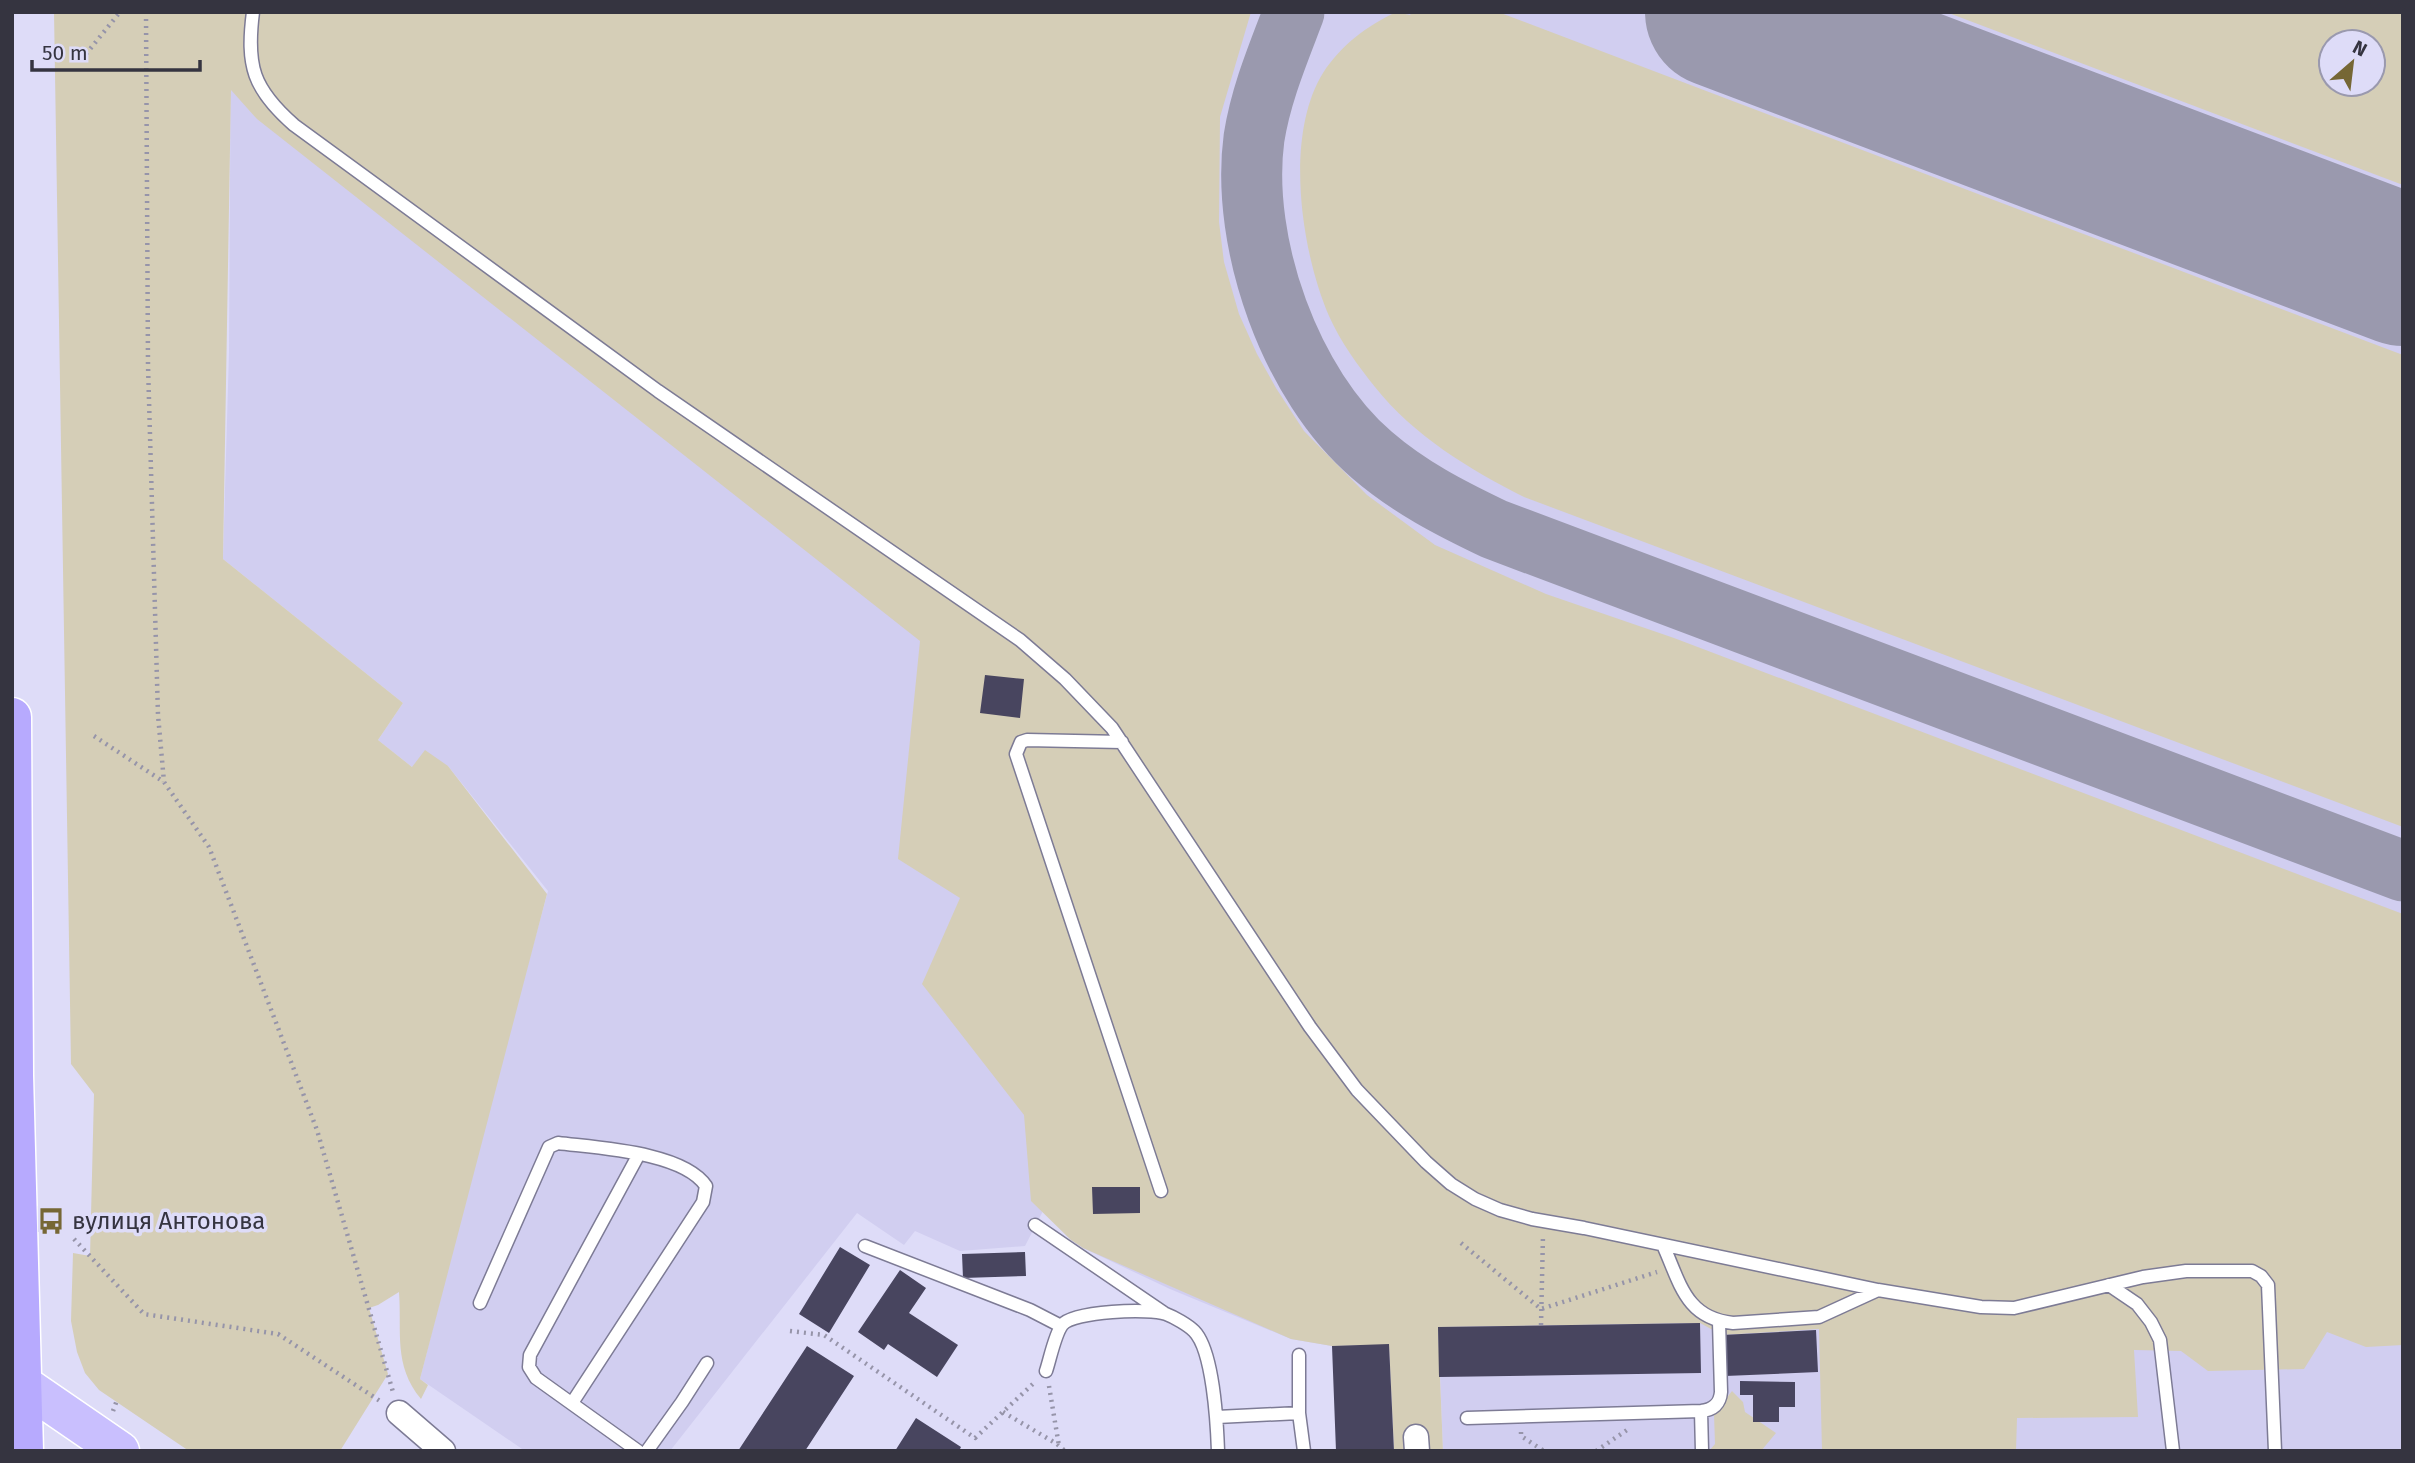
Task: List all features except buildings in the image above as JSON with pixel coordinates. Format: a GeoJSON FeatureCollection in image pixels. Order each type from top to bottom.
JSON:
{"type":"FeatureCollection","features":[{"type":"Feature","properties":{"kind":"highway"},"geometry":{"type":"LineString","coordinates":[[12,717],[17,1381],[24,1451]]}},
{"type":"Feature","properties":{"kind":"main road"},"geometry":{"type":"LineString","coordinates":[[17,1381],[120,1451]]}},
{"type":"Feature","properties":{"kind":"street"},"geometry":{"type":"LineString","coordinates":[[399,1413],[443,1451]]}},
{"type":"Feature","properties":{"kind":"lane"},"geometry":{"type":"LineString","coordinates":[[253,12],[251,66],[272,106],[294,125],[658,391],[1020,640],[1041,656],[1089,702],[1122,742],[1310,1027],[1357,1090],[1393,1130],[1451,1184],[1500,1210],[1544,1221],[1958,1304],[2014,1308],[2186,1271],[2252,1271],[2261,1276],[2267,1285],[2275,1451]]}},
{"type":"Feature","properties":{"kind":"lane"},"geometry":{"type":"LineString","coordinates":[[1122,742],[1027,740],[1021,742],[1016,754],[1161,1191]]}},
{"type":"Feature","properties":{"kind":"lane"},"geometry":{"type":"LineString","coordinates":[[480,1303],[549,1147],[558,1143],[639,1154],[685,1167],[699,1175],[706,1186],[703,1202],[572,1403]]}},
{"type":"Feature","properties":{"kind":"lane"},"geometry":{"type":"LineString","coordinates":[[638,1451],[536,1378],[529,1367],[530,1355],[639,1154]]}},
{"type":"Feature","properties":{"kind":"lane"},"geometry":{"type":"LineString","coordinates":[[1035,1225],[1194,1331],[1205,1351],[1217,1417],[1218,1451]]}},
{"type":"Feature","properties":{"kind":"lane"},"geometry":{"type":"LineString","coordinates":[[1663,1245],[1687,1299],[1701,1314],[1718,1322],[1819,1317],[1878,1290]]}},
{"type":"Feature","properties":{"kind":"lane"},"geometry":{"type":"LineString","coordinates":[[865,1246],[1030,1310],[1060,1326]]}},
{"type":"Feature","properties":{"kind":"lane"},"geometry":{"type":"LineString","coordinates":[[2109,1286],[2137,1304],[2151,1321],[2160,1340],[2173,1451]]}},
{"type":"Feature","properties":{"kind":"lane"},"geometry":{"type":"LineString","coordinates":[[1046,1371],[1060,1326],[1070,1318],[1095,1312],[1165,1313]]}},
{"type":"Feature","properties":{"kind":"lane"},"geometry":{"type":"LineString","coordinates":[[1467,1418],[1701,1411],[1714,1408],[1720,1400],[1718,1322]]}},
{"type":"Feature","properties":{"kind":"lane"},"geometry":{"type":"LineString","coordinates":[[1300,1355],[1299,1413],[1304,1451]]}},
{"type":"Feature","properties":{"kind":"lane"},"geometry":{"type":"LineString","coordinates":[[647,1451],[707,1363]]}},
{"type":"Feature","properties":{"kind":"lane"},"geometry":{"type":"LineString","coordinates":[[1701,1411],[1702,1451]]}},
{"type":"Feature","properties":{"kind":"lane"},"geometry":{"type":"LineString","coordinates":[[1217,1417],[1299,1413]]}},
{"type":"Feature","properties":{"kind":"path"},"geometry":{"type":"LineString","coordinates":[[86,54],[120,12]]}},
{"type":"Feature","properties":{"kind":"path"},"geometry":{"type":"LineString","coordinates":[[146,12],[148,365],[158,715],[164,782]]}},
{"type":"Feature","properties":{"kind":"path"},"geometry":{"type":"LineString","coordinates":[[94,736],[164,782],[209,847],[317,1130],[399,1413]]}},
{"type":"Feature","properties":{"kind":"path"},"geometry":{"type":"LineString","coordinates":[[1541,1325],[1544,1221]]}},
{"type":"Feature","properties":{"kind":"path"},"geometry":{"type":"LineString","coordinates":[[74,1239],[144,1314],[278,1334],[399,1413]]}},
{"type":"Feature","properties":{"kind":"path"},"geometry":{"type":"LineString","coordinates":[[1461,1243],[1541,1309]]}},
{"type":"Feature","properties":{"kind":"path"},"geometry":{"type":"LineString","coordinates":[[1541,1309],[1673,1267]]}},
{"type":"Feature","properties":{"kind":"path"},"geometry":{"type":"LineString","coordinates":[[790,1331],[824,1335],[975,1438],[1046,1371]]}},
{"type":"Feature","properties":{"kind":"path"},"geometry":{"type":"LineString","coordinates":[[1046,1371],[1059,1446]]}},
{"type":"Feature","properties":{"kind":"path"},"geometry":{"type":"LineString","coordinates":[[1003,1412],[1065,1451]]}},
{"type":"Feature","properties":{"kind":"path"},"geometry":{"type":"LineString","coordinates":[[1520,1416],[1521,1436],[1544,1451]]}},
{"type":"Feature","properties":{"kind":"shaded area"},"geometry":{"type":"Polygon","coordinates":[[[54,12],[1251,12],[1220,117],[1219,222],[1224,262],[1239,314],[1276,388],[1304,431],[1367,495],[1435,545],[1546,594],[1674,638],[2403,914],[2403,1345],[2366,1347],[2327,1332],[2304,1369],[2208,1371],[2181,1351],[2134,1350],[2138,1417],[2017,1418],[2016,1451],[1822,1451],[1819,1329],[1722,1335],[1700,1323],[1438,1327],[1443,1451],[1394,1451],[1389,1345],[1332,1346],[1291,1339],[1083,1248],[1071,1240],[1031,1201],[1024,1115],[922,984],[960,898],[898,859],[920,641],[257,119],[231,90],[223,559],[403,703],[378,740],[412,767],[425,750],[448,766],[547,894],[420,1379],[428,1385],[421,1399],[406,1374],[403,1361],[399,1292],[369,1308],[388,1374],[340,1451],[189,1451],[99,1390],[85,1373],[77,1352],[71,1321],[73,1253],[90,1256],[94,1094],[71,1064],[54,12]]]}},
{"type":"Feature","properties":{"kind":"shaded area"},"geometry":{"type":"Polygon","coordinates":[[[231,12],[2403,12],[2403,1451],[1443,1451],[1439,1347],[1389,1344],[1332,1346],[1291,1339],[1170,1289],[1083,1248],[1071,1240],[1043,1211],[1025,1246],[960,1251],[915,1231],[904,1245],[857,1213],[670,1451],[525,1451],[420,1379],[484,1126],[548,891],[448,766],[412,767],[378,740],[403,703],[223,559],[229,352],[231,12]]]}},
{"type":"Feature","properties":{"kind":"shaded area"},"geometry":{"type":"Polygon","coordinates":[[[1396,12],[1410,15],[1412,12],[1498,12],[2403,355],[2403,827],[1524,497],[1463,463],[1425,436],[1390,405],[1375,387],[1333,325],[1311,259],[1301,194],[1300,160],[1304,128],[1311,99],[1323,73],[1355,37],[1396,12]]]}},
{"type":"Feature","properties":{"kind":"shaded area"},"geometry":{"type":"Polygon","coordinates":[[[1946,12],[2403,12],[2403,185],[1946,12]]]}},
{"type":"Feature","properties":{"kind":"shaded area"},"geometry":{"type":"Polygon","coordinates":[[[1732,1391],[1743,1402],[1745,1412],[1776,1433],[1761,1451],[1709,1451],[1715,1444],[1714,1414],[1732,1391]]]}},
{"type":"Feature","properties":{"kind":"taxiway"},"geometry":{"type":"LineString","coordinates":[[1294,12],[1266,90],[1254,138],[1252,179],[1255,223],[1277,310],[1295,352],[1317,391],[1343,426],[1386,467],[1430,496],[1494,529],[2403,871]]}},
{"type":"Feature","properties":{"kind":"runway"},"geometry":{"type":"LineString","coordinates":[[1721,12],[2403,270]]}},
{"type":"Feature","properties":{"kind":"place","name":"вулиця Антонова"},"geometry":{"type":"Point","coordinates":[51,1221]}}]}
